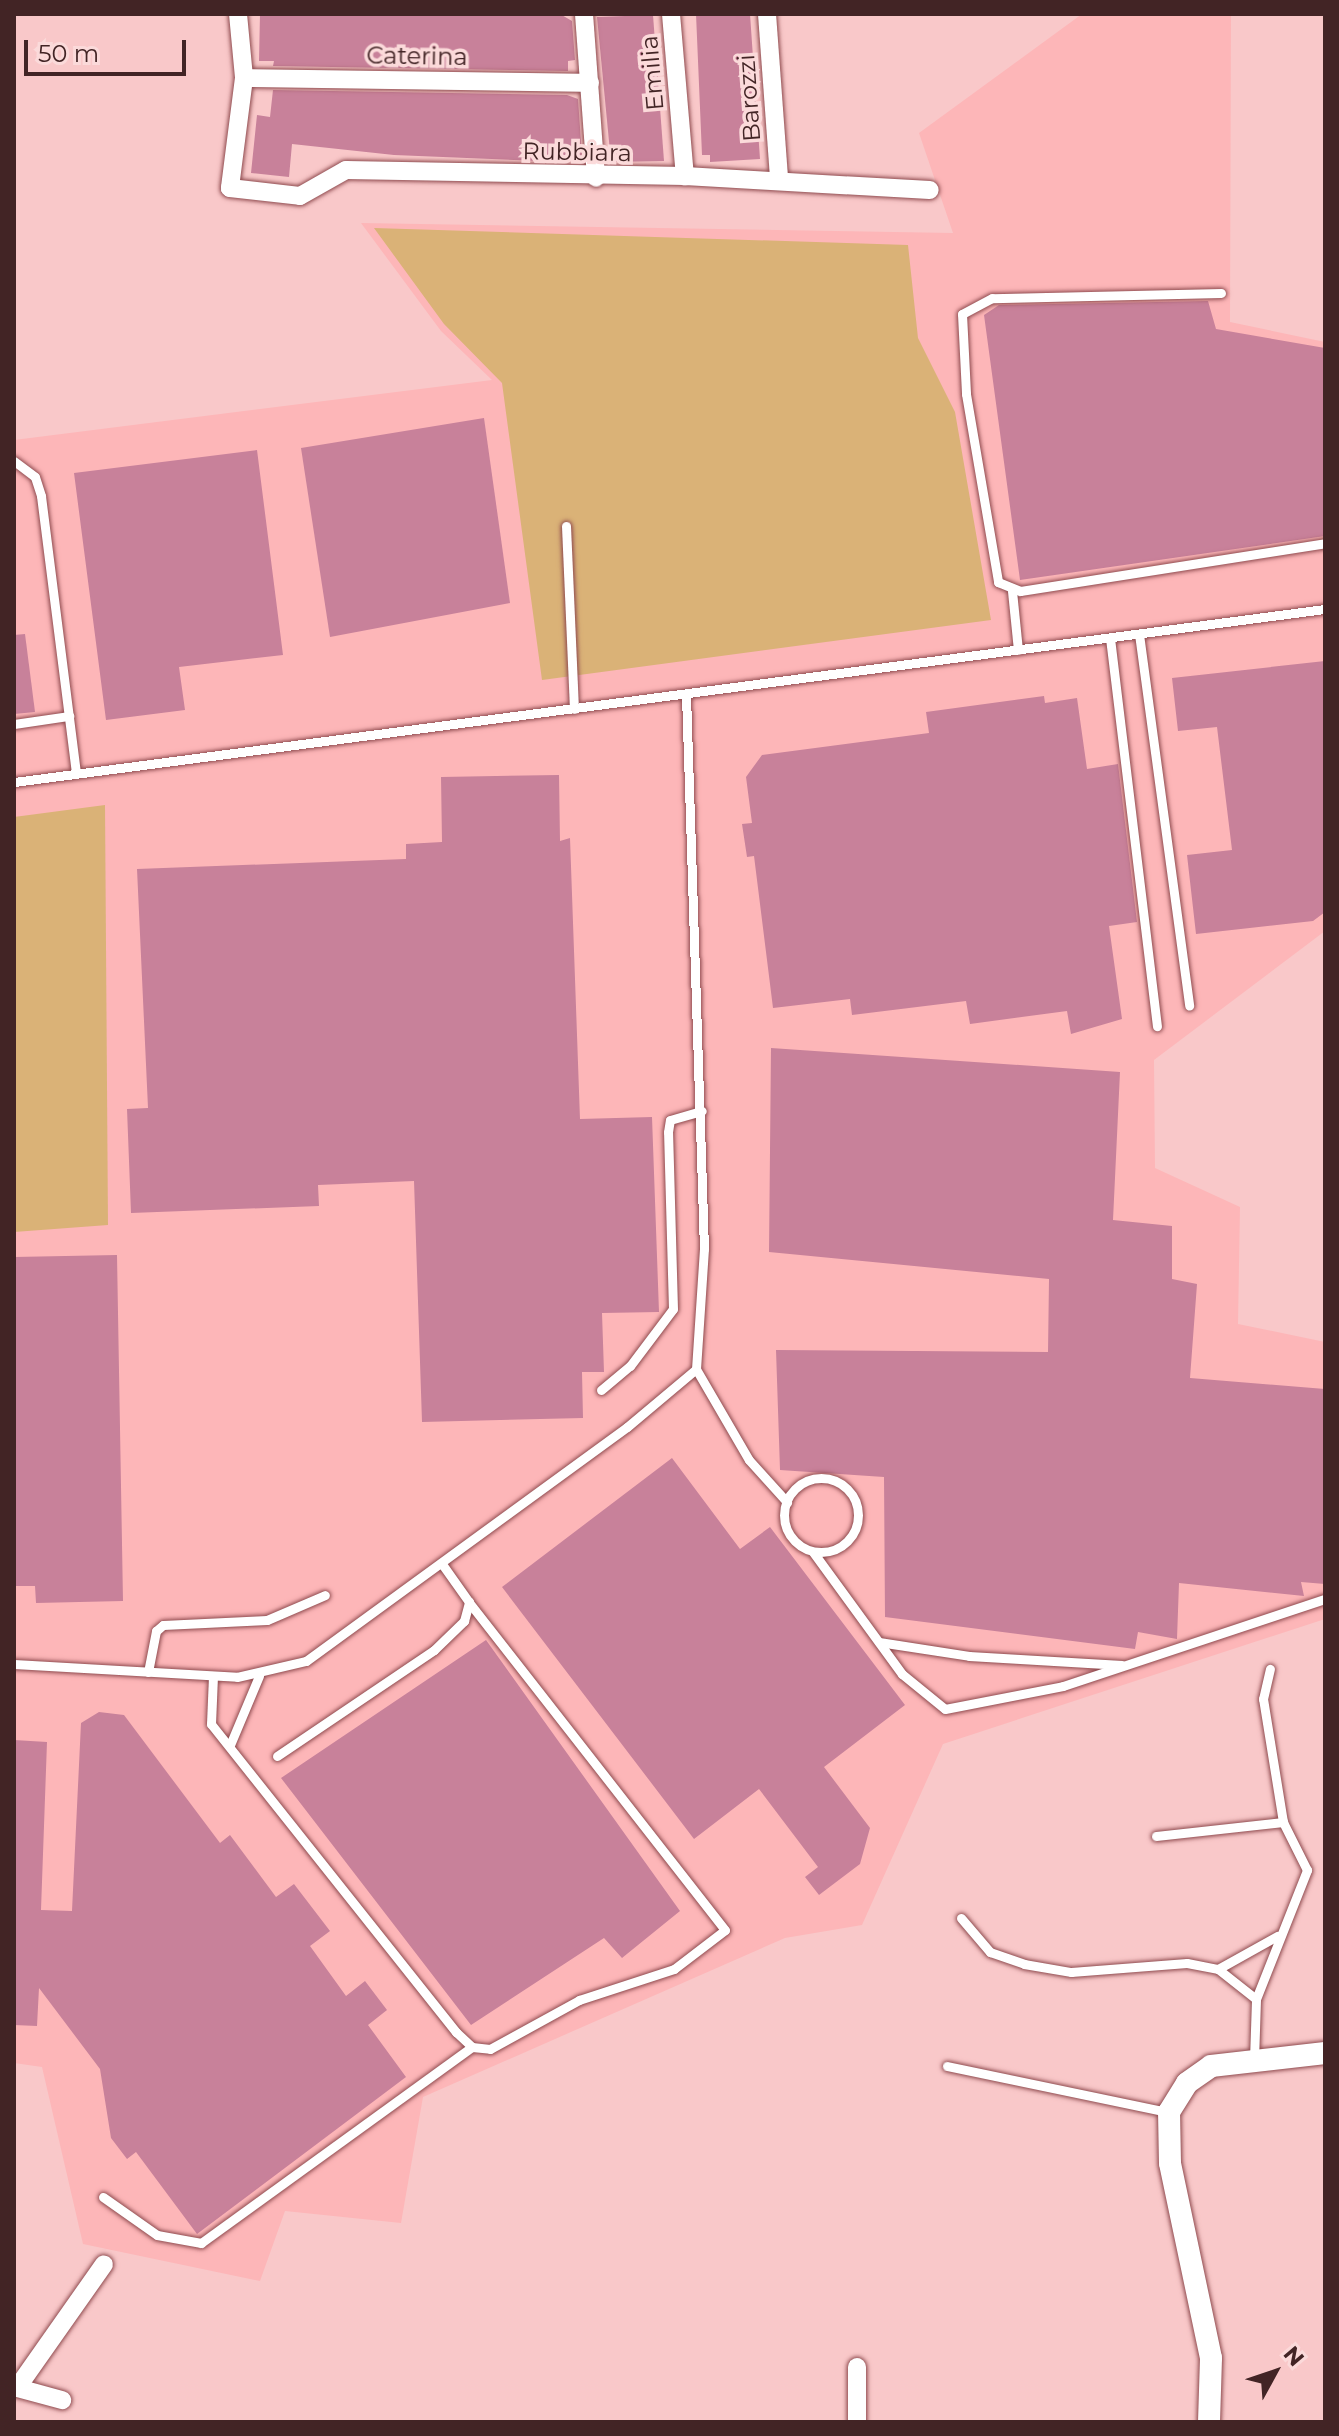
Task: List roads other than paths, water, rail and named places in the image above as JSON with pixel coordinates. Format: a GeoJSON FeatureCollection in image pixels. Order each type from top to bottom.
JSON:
{"type":"FeatureCollection","features":[{"type":"Feature","properties":{"kind":"street"},"geometry":{"type":"LineString","coordinates":[[238,14],[244,78]]}},
{"type":"Feature","properties":{"kind":"street"},"geometry":{"type":"LineString","coordinates":[[584,14],[596,178]]}},
{"type":"Feature","properties":{"kind":"street","name":"Emilia"},"geometry":{"type":"LineString","coordinates":[[671,14],[685,176]]}},
{"type":"Feature","properties":{"kind":"street","name":"Barozzi"},"geometry":{"type":"LineString","coordinates":[[767,14],[779,179]]}},
{"type":"Feature","properties":{"kind":"street","name":"Caterina"},"geometry":{"type":"LineString","coordinates":[[244,78],[590,83]]}},
{"type":"Feature","properties":{"kind":"street","name":"Rubbiara"},"geometry":{"type":"LineString","coordinates":[[244,78],[230,188],[300,196],[346,170],[596,178],[685,176],[779,179],[930,190]]}},
{"type":"Feature","properties":{"kind":"street"},"geometry":{"type":"LineString","coordinates":[[1209,2422],[1211,2358],[1170,2163],[1169,2112],[1187,2083],[1211,2066],[1325,2053]]}},
{"type":"Feature","properties":{"kind":"street"},"geometry":{"type":"LineString","coordinates":[[62,2400],[15,2388],[104,2264]]}},
{"type":"Feature","properties":{"kind":"street"},"geometry":{"type":"LineString","coordinates":[[857,2367],[857,2422]]}},
{"type":"Feature","properties":{"kind":"lane"},"geometry":{"type":"LineString","coordinates":[[1018,650],[1012,591],[996,577],[966,394],[962,314],[992,298],[1221,293]]}},
{"type":"Feature","properties":{"kind":"lane"},"geometry":{"type":"LineString","coordinates":[[14,461],[35,477],[41,496],[76,774]]}},
{"type":"Feature","properties":{"kind":"lane"},"geometry":{"type":"LineString","coordinates":[[566,526],[574,709]]}},
{"type":"Feature","properties":{"kind":"lane"},"geometry":{"type":"LineString","coordinates":[[1012,591],[1325,543]]}},
{"type":"Feature","properties":{"kind":"lane"},"geometry":{"type":"LineString","coordinates":[[14,782],[1325,609]]}},
{"type":"Feature","properties":{"kind":"lane"},"geometry":{"type":"LineString","coordinates":[[1139,634],[1189,1006]]}},
{"type":"Feature","properties":{"kind":"lane"},"geometry":{"type":"LineString","coordinates":[[1110,638],[1157,1026]]}},
{"type":"Feature","properties":{"kind":"lane"},"geometry":{"type":"LineString","coordinates":[[686,695],[702,1111],[704,1249],[696,1369],[749,1460],[787,1502]]}},
{"type":"Feature","properties":{"kind":"lane"},"geometry":{"type":"LineString","coordinates":[[14,724],[69,716]]}},
{"type":"Feature","properties":{"kind":"lane"},"geometry":{"type":"LineString","coordinates":[[601,1390],[630,1366],[673,1309],[668,1132],[670,1120],[702,1111]]}},
{"type":"Feature","properties":{"kind":"lane"},"geometry":{"type":"LineString","coordinates":[[14,1664],[259,1676],[306,1661],[442,1564],[696,1369]]}},
{"type":"Feature","properties":{"kind":"lane"},"geometry":{"type":"LineString","coordinates":[[813,1552],[834,1551],[851,1539],[859,1519],[854,1498],[840,1483],[819,1478],[799,1485],[787,1502],[788,1533],[813,1552],[902,1674],[945,1709],[1063,1686],[1325,1599]]}},
{"type":"Feature","properties":{"kind":"lane"},"geometry":{"type":"LineString","coordinates":[[103,2197],[157,2235],[201,2243],[472,2047],[490,2049],[579,2000],[674,1969],[725,1930],[442,1564]]}},
{"type":"Feature","properties":{"kind":"lane"},"geometry":{"type":"LineString","coordinates":[[148,1672],[156,1631],[163,1625],[267,1620],[325,1595]]}},
{"type":"Feature","properties":{"kind":"lane"},"geometry":{"type":"LineString","coordinates":[[277,1756],[434,1650],[464,1621],[469,1602]]}},
{"type":"Feature","properties":{"kind":"lane"},"geometry":{"type":"LineString","coordinates":[[879,1642],[969,1656],[1129,1665]]}},
{"type":"Feature","properties":{"kind":"lane"},"geometry":{"type":"LineString","coordinates":[[1254,2060],[1256,1999],[1277,1936],[1307,1870],[1283,1822],[1263,1699],[1270,1669]]}},
{"type":"Feature","properties":{"kind":"lane"},"geometry":{"type":"LineString","coordinates":[[213,1676],[211,1724],[472,2047]]}},
{"type":"Feature","properties":{"kind":"lane"},"geometry":{"type":"LineString","coordinates":[[230,1745],[243,1702],[259,1676]]}},
{"type":"Feature","properties":{"kind":"lane"},"geometry":{"type":"LineString","coordinates":[[1156,1836],[1283,1822]]}},
{"type":"Feature","properties":{"kind":"lane"},"geometry":{"type":"LineString","coordinates":[[961,1918],[990,1952],[1024,1964],[1071,1972],[1187,1963],[1218,1969],[1256,1999]]}},
{"type":"Feature","properties":{"kind":"lane"},"geometry":{"type":"LineString","coordinates":[[1218,1969],[1277,1936]]}},
{"type":"Feature","properties":{"kind":"lane"},"geometry":{"type":"LineString","coordinates":[[947,2066],[1169,2112]]}}]}
